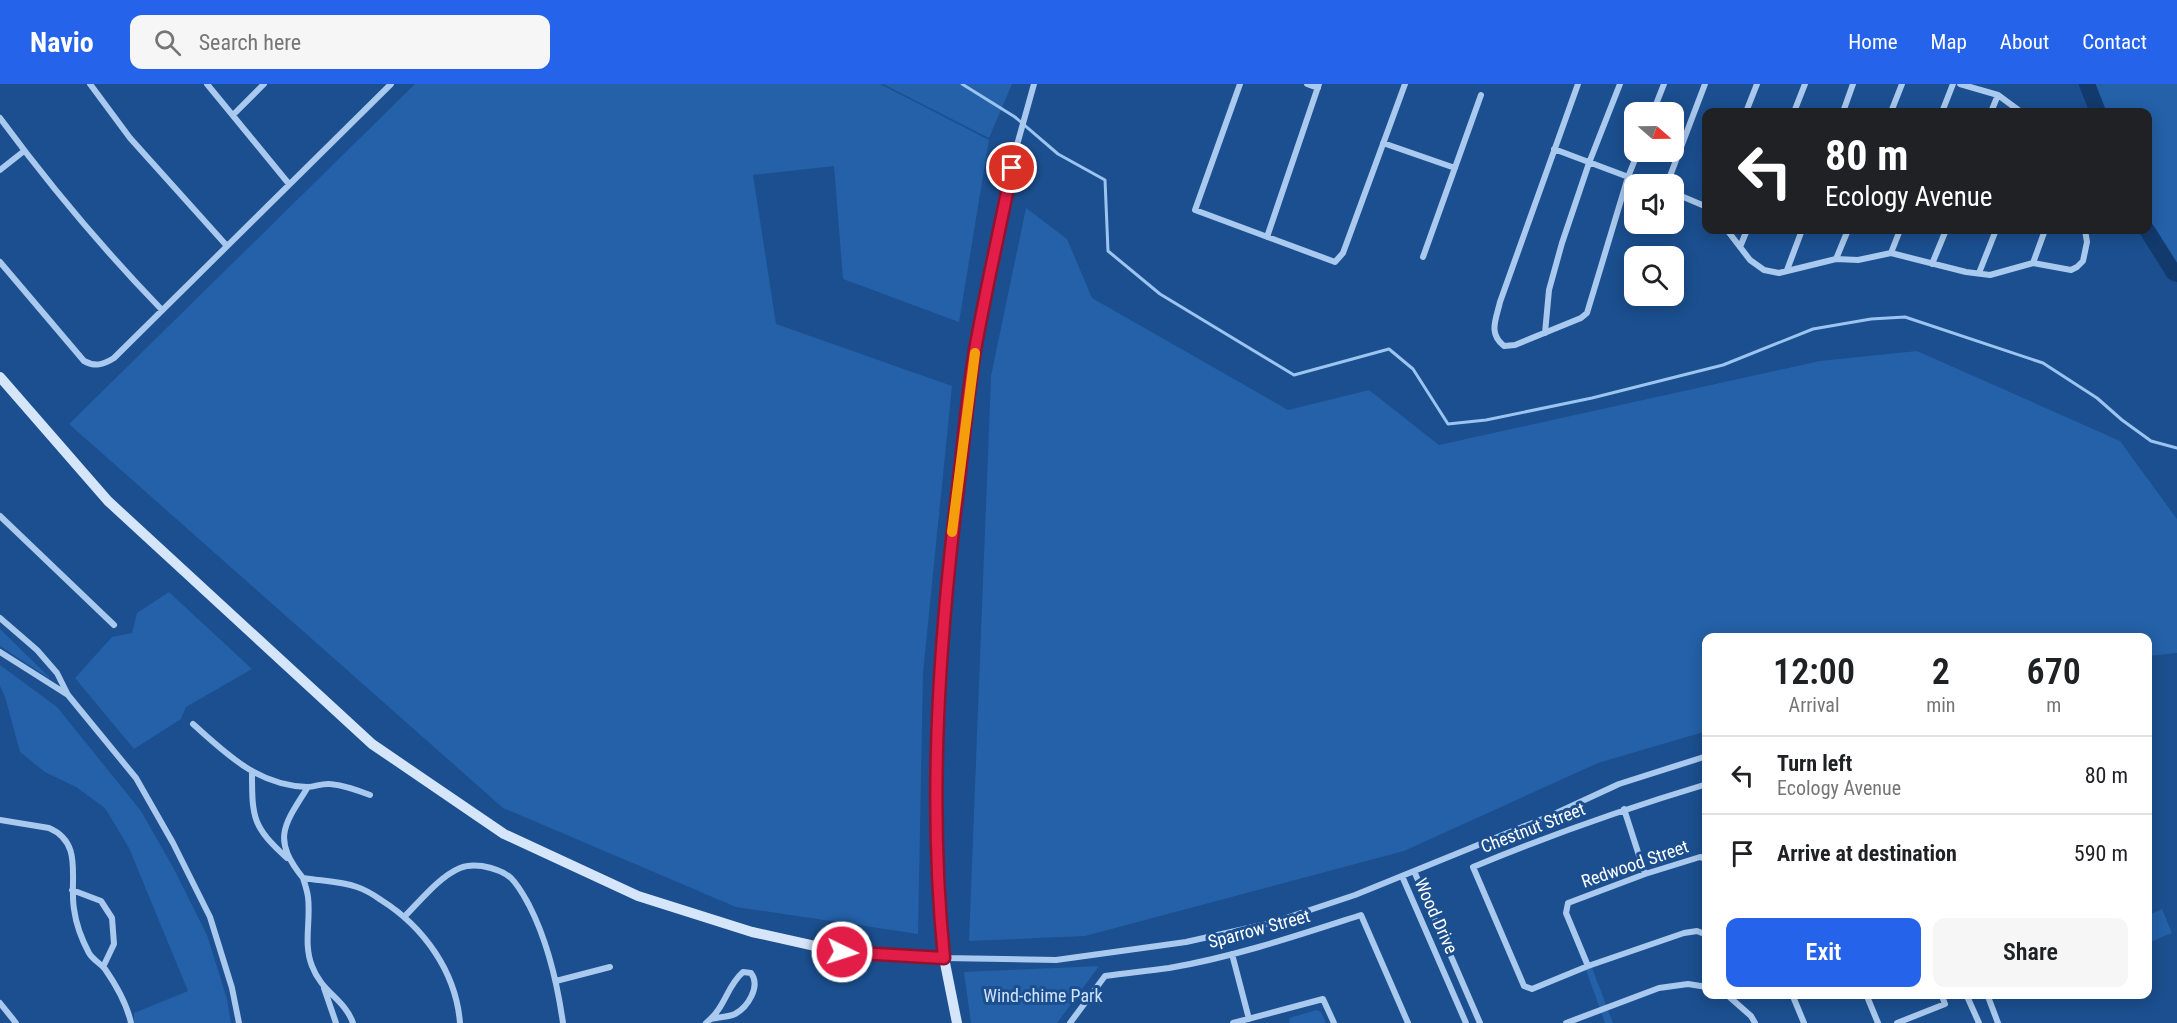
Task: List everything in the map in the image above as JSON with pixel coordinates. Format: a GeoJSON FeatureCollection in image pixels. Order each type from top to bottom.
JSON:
{"type":"FeatureCollection","features":[{"type":"Feature","properties":{"kind":"street"},"geometry":{"type":"LineString","coordinates":[[90,84],[130,138],[227,246]]}},
{"type":"Feature","properties":{"kind":"street"},"geometry":{"type":"LineString","coordinates":[[207,84],[290,184]]}},
{"type":"Feature","properties":{"kind":"street"},"geometry":{"type":"LineString","coordinates":[[233,115],[264,84]]}},
{"type":"Feature","properties":{"kind":"street"},"geometry":{"type":"LineString","coordinates":[[0,262],[84,361],[93,365],[105,364],[114,358],[391,84]]}},
{"type":"Feature","properties":{"kind":"street"},"geometry":{"type":"LineString","coordinates":[[957,1023],[944,958],[938,898],[937,745],[941,637],[975,350],[1017,145],[1034,84]]}},
{"type":"Feature","properties":{"kind":"street"},"geometry":{"type":"LineString","coordinates":[[1240,84],[1195,210],[1335,262],[1342,253],[1405,84]]}},
{"type":"Feature","properties":{"kind":"street"},"geometry":{"type":"LineString","coordinates":[[1267,237],[1319,86],[1307,84]]}},
{"type":"Feature","properties":{"kind":"street"},"geometry":{"type":"LineString","coordinates":[[1578,84],[1500,302],[1494,332],[1496,339],[1504,346],[1515,345],[1581,318],[1587,313],[1624,190]]}},
{"type":"Feature","properties":{"kind":"street"},"geometry":{"type":"LineString","coordinates":[[1545,333],[1549,290],[1589,163],[1620,84]]}},
{"type":"Feature","properties":{"kind":"street"},"geometry":{"type":"LineString","coordinates":[[1657,102],[1664,84]]}},
{"type":"Feature","properties":{"kind":"street"},"geometry":{"type":"LineString","coordinates":[[1671,174],[1705,84]]}},
{"type":"Feature","properties":{"kind":"street"},"geometry":{"type":"LineString","coordinates":[[1748,108],[1757,84]]}},
{"type":"Feature","properties":{"kind":"street"},"geometry":{"type":"LineString","coordinates":[[1796,108],[1805,84]]}},
{"type":"Feature","properties":{"kind":"street"},"geometry":{"type":"LineString","coordinates":[[1844,108],[1853,84]]}},
{"type":"Feature","properties":{"kind":"street"},"geometry":{"type":"LineString","coordinates":[[1893,108],[1902,84]]}},
{"type":"Feature","properties":{"kind":"street"},"geometry":{"type":"LineString","coordinates":[[1944,108],[1953,84]]}},
{"type":"Feature","properties":{"kind":"street"},"geometry":{"type":"LineString","coordinates":[[1960,84],[1998,95],[2016,108]]}},
{"type":"Feature","properties":{"kind":"street"},"geometry":{"type":"LineString","coordinates":[[1423,257],[1481,95]]}},
{"type":"Feature","properties":{"kind":"street"},"geometry":{"type":"LineString","coordinates":[[1993,108],[1998,95]]}},
{"type":"Feature","properties":{"kind":"street"},"geometry":{"type":"LineString","coordinates":[[0,118],[24,151],[115,261],[162,310]]}},
{"type":"Feature","properties":{"kind":"street"},"geometry":{"type":"LineString","coordinates":[[1383,143],[1455,168]]}},
{"type":"Feature","properties":{"kind":"street"},"geometry":{"type":"LineString","coordinates":[[1554,149],[1624,176]]}},
{"type":"Feature","properties":{"kind":"street"},"geometry":{"type":"LineString","coordinates":[[0,170],[24,151]]}},
{"type":"Feature","properties":{"kind":"street"},"geometry":{"type":"LineString","coordinates":[[1684,197],[1702,205]]}},
{"type":"Feature","properties":{"kind":"street"},"geometry":{"type":"LineString","coordinates":[[1730,234],[1750,260],[1764,270],[1779,273],[1836,259],[1858,260],[1891,253],[1932,264],[1990,274],[2033,263],[2071,270],[2083,261],[2087,242],[2086,234]]}},
{"type":"Feature","properties":{"kind":"street"},"geometry":{"type":"LineString","coordinates":[[1740,247],[1746,234]]}},
{"type":"Feature","properties":{"kind":"street"},"geometry":{"type":"LineString","coordinates":[[1787,270],[1800,234]]}},
{"type":"Feature","properties":{"kind":"street"},"geometry":{"type":"LineString","coordinates":[[1836,259],[1846,234]]}},
{"type":"Feature","properties":{"kind":"street"},"geometry":{"type":"LineString","coordinates":[[1891,253],[1898,234]]}},
{"type":"Feature","properties":{"kind":"street"},"geometry":{"type":"LineString","coordinates":[[1932,264],[1944,234]]}},
{"type":"Feature","properties":{"kind":"street"},"geometry":{"type":"LineString","coordinates":[[1979,273],[1994,234]]}},
{"type":"Feature","properties":{"kind":"street"},"geometry":{"type":"LineString","coordinates":[[2033,263],[2044,234]]}},
{"type":"Feature","properties":{"kind":"street"},"geometry":{"type":"LineString","coordinates":[[0,377],[108,501],[372,744],[504,834],[638,896],[752,932],[842,952],[944,958],[1056,960],[1186,942],[1271,923],[1355,895],[1552,815],[1618,784],[1702,758]]}},
{"type":"Feature","properties":{"kind":"street"},"geometry":{"type":"LineString","coordinates":[[0,516],[114,625]]}},
{"type":"Feature","properties":{"kind":"street"},"geometry":{"type":"LineString","coordinates":[[0,618],[37,650],[57,674],[68,695],[136,778],[173,843],[210,917],[232,988],[239,1023]]}},
{"type":"Feature","properties":{"kind":"street"},"geometry":{"type":"LineString","coordinates":[[0,652],[68,695]]}},
{"type":"Feature","properties":{"kind":"street"},"geometry":{"type":"LineString","coordinates":[[194,724],[233,760],[252,773],[280,782],[308,787],[336,785],[370,795]]}},
{"type":"Feature","properties":{"kind":"street"},"geometry":{"type":"LineString","coordinates":[[252,773],[255,818],[267,841],[289,861],[303,878],[308,896],[309,956],[324,988],[336,1023]]}},
{"type":"Feature","properties":{"kind":"street","name":"Chestnut Street"},"geometry":{"type":"LineString","coordinates":[[1702,786],[1624,809],[1525,845],[1473,867],[1524,986],[1532,989],[1588,966],[1684,933],[1697,931],[1702,933]]}},
{"type":"Feature","properties":{"kind":"street"},"geometry":{"type":"LineString","coordinates":[[289,861],[283,839],[289,819],[308,787]]}},
{"type":"Feature","properties":{"kind":"street"},"geometry":{"type":"LineString","coordinates":[[1624,809],[1645,874]]}},
{"type":"Feature","properties":{"kind":"street"},"geometry":{"type":"LineString","coordinates":[[0,820],[49,828],[66,840],[73,854],[72,890],[77,925],[92,958],[103,967],[125,1005],[131,1023]]}},
{"type":"Feature","properties":{"kind":"street","name":"Redwood Street"},"geometry":{"type":"LineString","coordinates":[[1588,966],[1566,913],[1568,903],[1645,874],[1702,858]]}},
{"type":"Feature","properties":{"kind":"street"},"geometry":{"type":"LineString","coordinates":[[405,916],[436,885],[459,868],[469,865],[495,868],[512,878],[521,890],[542,931],[556,981],[563,1023]]}},
{"type":"Feature","properties":{"kind":"street","name":"Wood Drive"},"geometry":{"type":"LineString","coordinates":[[1414,871],[1480,1023]]}},
{"type":"Feature","properties":{"kind":"street","name":"Wood Drive"},"geometry":{"type":"LineString","coordinates":[[1402,876],[1466,1023]]}},
{"type":"Feature","properties":{"kind":"street"},"geometry":{"type":"LineString","coordinates":[[303,878],[359,887],[405,916],[436,954],[450,979],[460,1023]]}},
{"type":"Feature","properties":{"kind":"street"},"geometry":{"type":"LineString","coordinates":[[72,890],[101,901],[112,918],[114,944],[103,967]]}},
{"type":"Feature","properties":{"kind":"street","name":"Sparrow Street"},"geometry":{"type":"LineString","coordinates":[[1070,1023],[1105,976],[1170,968],[1232,954],[1361,915],[1408,1023]]}},
{"type":"Feature","properties":{"kind":"street"},"geometry":{"type":"LineString","coordinates":[[1232,954],[1249,1019]]}},
{"type":"Feature","properties":{"kind":"street","name":"Wood Drive"},"geometry":{"type":"LineString","coordinates":[[1442,968],[1453,962]]}},
{"type":"Feature","properties":{"kind":"street"},"geometry":{"type":"LineString","coordinates":[[556,981],[610,967]]}},
{"type":"Feature","properties":{"kind":"street"},"geometry":{"type":"LineString","coordinates":[[743,972],[751,973],[755,978],[755,988],[743,1008],[734,1015],[709,1021],[721,1009],[736,978],[743,972]]}},
{"type":"Feature","properties":{"kind":"street"},"geometry":{"type":"LineString","coordinates":[[1566,1023],[1659,988],[1688,984],[1702,986]]}},
{"type":"Feature","properties":{"kind":"street"},"geometry":{"type":"LineString","coordinates":[[324,988],[343,1004],[353,1023]]}},
{"type":"Feature","properties":{"kind":"street"},"geometry":{"type":"LineString","coordinates":[[1233,1023],[1323,999],[1334,1023]]}},
{"type":"Feature","properties":{"kind":"street"},"geometry":{"type":"LineString","coordinates":[[1732,999],[1752,1016],[1755,1023]]}},
{"type":"Feature","properties":{"kind":"street"},"geometry":{"type":"LineString","coordinates":[[1794,999],[1804,1023]]}},
{"type":"Feature","properties":{"kind":"street"},"geometry":{"type":"LineString","coordinates":[[1868,999],[1878,1023]]}},
{"type":"Feature","properties":{"kind":"street"},"geometry":{"type":"LineString","coordinates":[[1897,1023],[1945,1004],[1943,999]]}},
{"type":"Feature","properties":{"kind":"street"},"geometry":{"type":"LineString","coordinates":[[1968,999],[1978,1023]]}},
{"type":"Feature","properties":{"kind":"street"},"geometry":{"type":"LineString","coordinates":[[1989,999],[1998,1023]]}},
{"type":"Feature","properties":{"kind":"street"},"geometry":{"type":"LineString","coordinates":[[1,1005],[16,1023]]}},
{"type":"Feature","properties":{"kind":"green space"},"geometry":{"type":"Polygon","coordinates":[[[415,84],[880,84],[989,140],[959,322],[843,279],[834,166],[753,175],[776,324],[952,386],[923,673],[918,934],[736,907],[503,808],[69,424],[415,84]]]}},
{"type":"Feature","properties":{"kind":"green space"},"geometry":{"type":"Polygon","coordinates":[[[883,84],[1012,84],[989,138],[883,84]]]}},
{"type":"Feature","properties":{"kind":"green space"},"geometry":{"type":"Polygon","coordinates":[[[2087,84],[2177,84],[2177,274],[2174,273],[2150,234],[2152,234],[2152,108],[2096,108],[2087,84]]]}},
{"type":"Feature","properties":{"kind":"green space"},"geometry":{"type":"Polygon","coordinates":[[[1026,208],[1067,239],[1092,298],[1288,410],[1369,390],[1439,445],[1820,361],[1917,351],[2120,441],[2177,519],[2177,653],[2152,656],[2152,633],[1702,633],[1702,732],[1598,763],[1404,851],[1085,936],[969,941],[991,376],[1026,208]]]}},
{"type":"Feature","properties":{"kind":"green space"},"geometry":{"type":"Polygon","coordinates":[[[169,592],[252,669],[186,707],[181,719],[134,749],[75,678],[112,637],[132,633],[137,613],[169,592]]]}},
{"type":"Feature","properties":{"kind":"green space"},"geometry":{"type":"Polygon","coordinates":[[[0,629],[52,680],[0,646],[0,629]]]}},
{"type":"Feature","properties":{"kind":"green space"},"geometry":{"type":"Polygon","coordinates":[[[0,665],[57,707],[141,811],[174,869],[207,935],[227,999],[231,1023],[134,1023],[134,1013],[188,991],[129,848],[105,808],[76,787],[45,772],[20,752],[0,686],[0,665]]]}},
{"type":"Feature","properties":{"kind":"green space"},"geometry":{"type":"Polygon","coordinates":[[[2162,909],[2172,933],[2152,941],[2152,913],[2162,909]]]}},
{"type":"Feature","properties":{"kind":"green space"},"geometry":{"type":"Polygon","coordinates":[[[1591,965],[1613,1023],[1605,1023],[1585,967],[1591,965]]]}},
{"type":"Feature","properties":{"kind":"green space","name":"Wind-chime Park"},"geometry":{"type":"Polygon","coordinates":[[[1099,966],[1057,1023],[971,1023],[964,972],[1099,966]]]}},
{"type":"Feature","properties":{"kind":"green space"},"geometry":{"type":"Polygon","coordinates":[[[1317,1010],[1321,1012],[1326,1023],[1290,1023],[1289,1018],[1317,1010]]]}},
{"type":"Feature","properties":{"kind":"waterway"},"geometry":{"type":"LineString","coordinates":[[962,84],[1015,117],[1058,154],[1105,180],[1108,251],[1160,294],[1294,375],[1389,349],[1413,369],[1448,424],[1486,420],[1592,398],[1723,365],[1813,329],[1871,319],[1905,317],[2043,363],[2097,398],[2151,441],[2177,448]]}},
{"type":"Feature","properties":{"kind":"waterway"},"geometry":{"type":"LineString","coordinates":[[2087,84],[2096,108]]}},
{"type":"Feature","properties":{"kind":"waterway"},"geometry":{"type":"LineString","coordinates":[[2150,234],[2174,273],[2177,274]]}},
{"type":"Feature","properties":{"kind":"slow traffic"},"geometry":{"type":"LineString","coordinates":[[952,532],[975,353]]}},
{"type":"Feature","properties":{"kind":"route"},"geometry":{"type":"LineString","coordinates":[[842,952],[944,958],[938,898],[937,838],[940,649],[975,350],[1012,168]]}}]}
